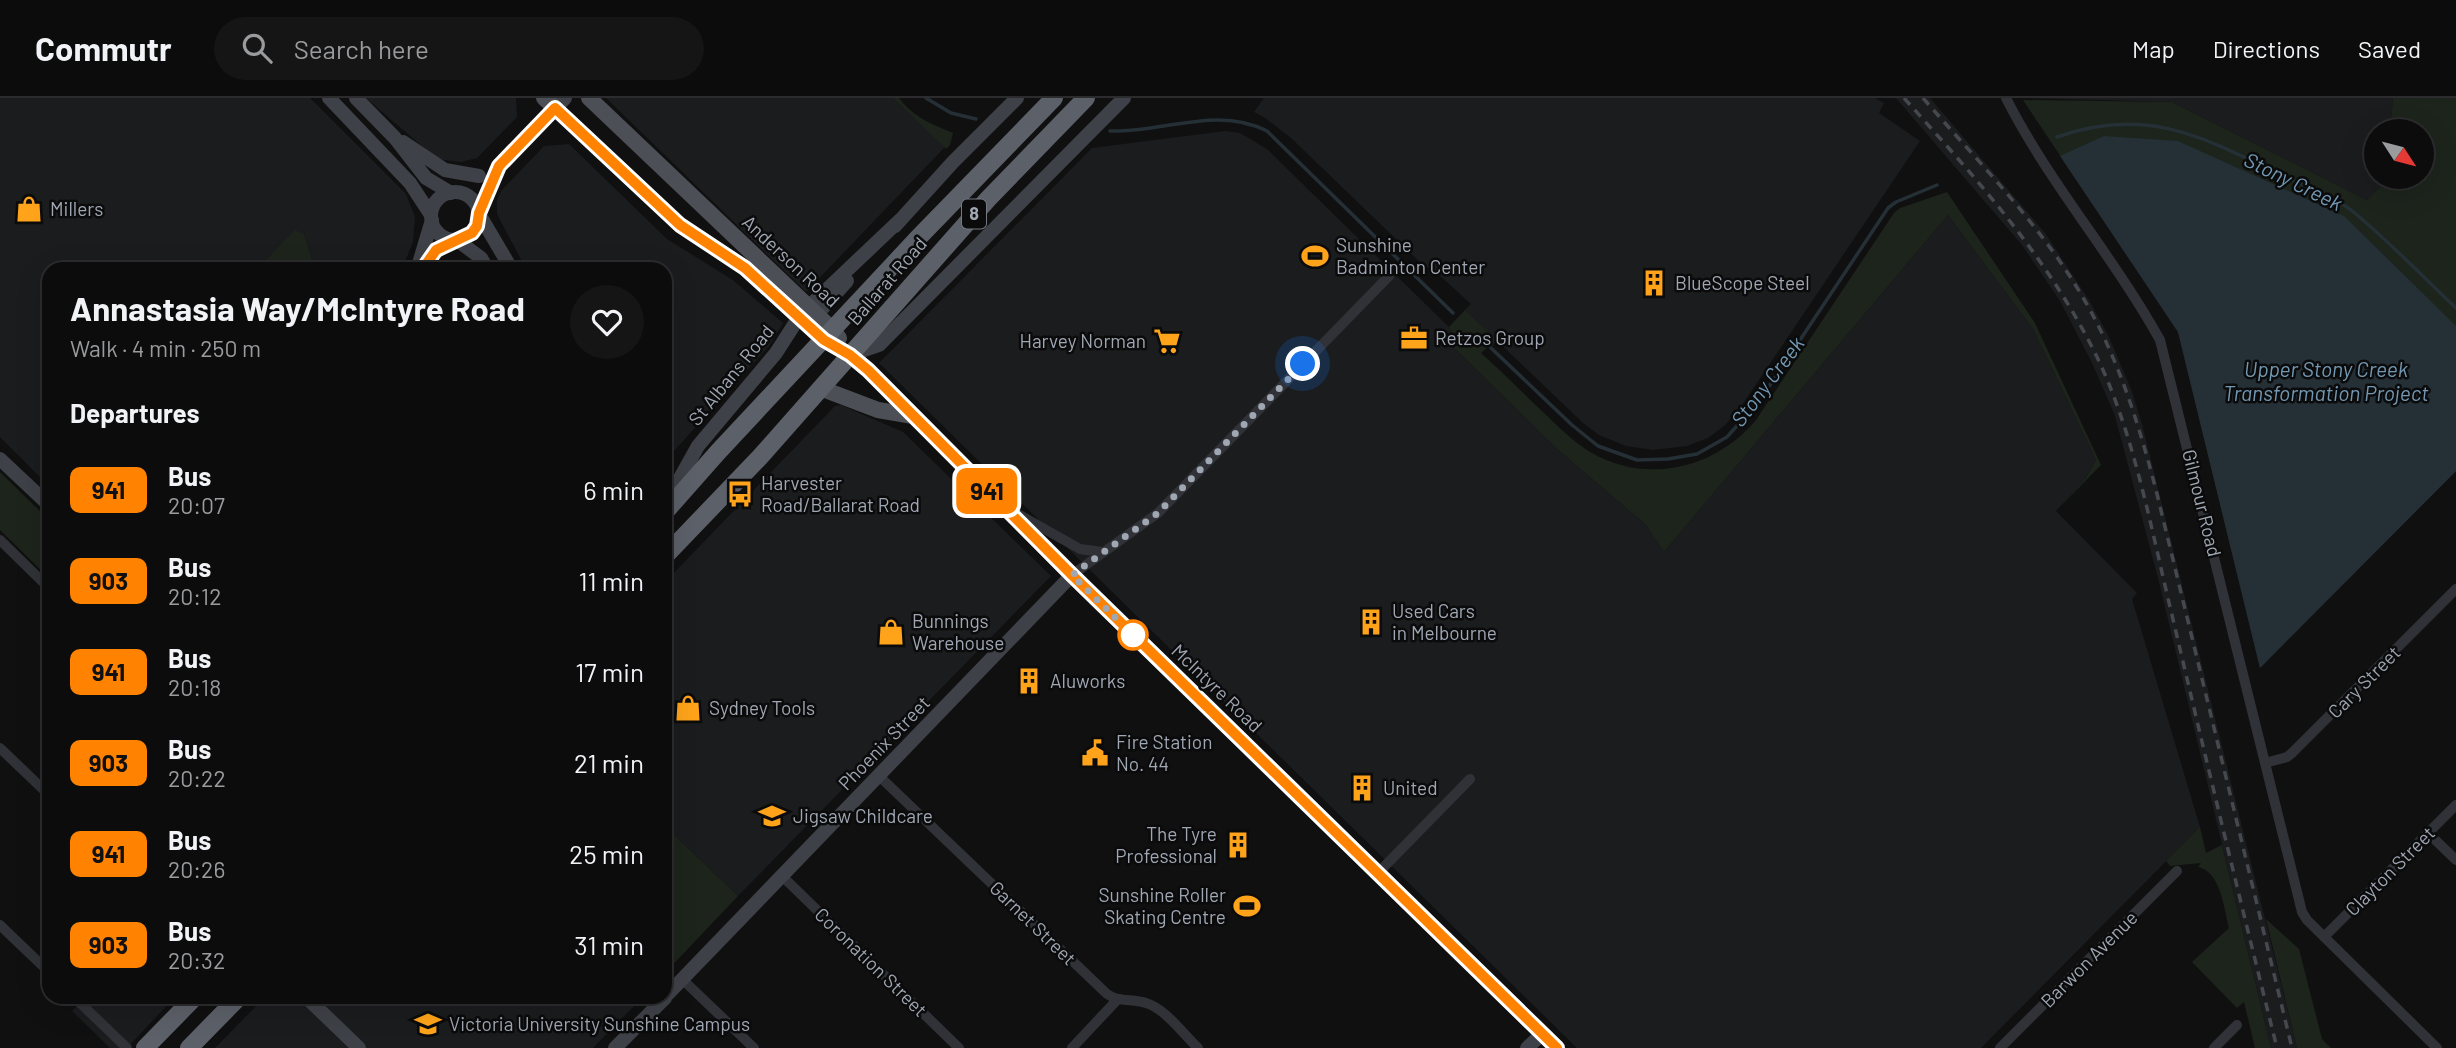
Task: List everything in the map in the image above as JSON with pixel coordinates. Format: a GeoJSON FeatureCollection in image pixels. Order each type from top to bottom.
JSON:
{"type":"FeatureCollection","features":[{"type":"Feature","properties":{"kind":"highway","name":"Ballarat Road"},"geometry":{"type":"LineString","coordinates":[[672,504],[918,238],[1054,98]]}},
{"type":"Feature","properties":{"kind":"highway","name":"Ballarat Road"},"geometry":{"type":"LineString","coordinates":[[672,548],[760,457],[988,199],[1086,98]]}},
{"type":"Feature","properties":{"kind":"highway"},"geometry":{"type":"LineString","coordinates":[[145,1048],[188,1004]]}},
{"type":"Feature","properties":{"kind":"highway"},"geometry":{"type":"LineString","coordinates":[[189,1048],[232,1004]]}},
{"type":"Feature","properties":{"kind":"main road","name":"Anderson Road"},"geometry":{"type":"LineString","coordinates":[[589,98],[850,355]]}},
{"type":"Feature","properties":{"kind":"main road","name":"Anderson Road"},"geometry":{"type":"LineString","coordinates":[[554,102],[666,213],[808,316]]}},
{"type":"Feature","properties":{"kind":"main road","name":"McIntyre Road"},"geometry":{"type":"LineString","coordinates":[[850,355],[1557,1048]]}},
{"type":"Feature","properties":{"kind":"main road"},"geometry":{"type":"LineString","coordinates":[[821,388],[878,410],[913,416]]}},
{"type":"Feature","properties":{"kind":"street"},"geometry":{"type":"LineString","coordinates":[[329,98],[410,183],[440,234],[456,240],[483,262]]}},
{"type":"Feature","properties":{"kind":"street"},"geometry":{"type":"LineString","coordinates":[[356,98],[395,138],[426,178],[451,193],[470,197],[507,262]]}},
{"type":"Feature","properties":{"kind":"street","name":"St Albans Road"},"geometry":{"type":"LineString","coordinates":[[672,492],[698,446],[808,316],[1017,98]]}},
{"type":"Feature","properties":{"kind":"street"},"geometry":{"type":"LineString","coordinates":[[850,355],[879,345],[1124,98]]}},
{"type":"Feature","properties":{"kind":"street","name":"Gilmour Road"},"geometry":{"type":"LineString","coordinates":[[2006,98],[2035,148],[2140,304],[2160,340],[2302,912],[2437,1048]]}},
{"type":"Feature","properties":{"kind":"street"},"geometry":{"type":"LineString","coordinates":[[426,262],[436,250],[472,233],[499,166],[554,102]]}},
{"type":"Feature","properties":{"kind":"street"},"geometry":{"type":"LineString","coordinates":[[395,138],[424,154],[445,170],[479,176]]}},
{"type":"Feature","properties":{"kind":"street"},"geometry":{"type":"LineString","coordinates":[[421,262],[439,199],[499,166]]}},
{"type":"Feature","properties":{"kind":"street"},"geometry":{"type":"LineString","coordinates":[[900,220],[918,238]]}},
{"type":"Feature","properties":{"kind":"street"},"geometry":{"type":"LineString","coordinates":[[1072,575],[1158,513],[1389,276]]}},
{"type":"Feature","properties":{"kind":"street"},"geometry":{"type":"LineString","coordinates":[[0,459],[42,498]]}},
{"type":"Feature","properties":{"kind":"street"},"geometry":{"type":"LineString","coordinates":[[999,503],[1080,549],[1102,552]]}},
{"type":"Feature","properties":{"kind":"street"},"geometry":{"type":"LineString","coordinates":[[0,540],[42,581]]}},
{"type":"Feature","properties":{"kind":"street","name":"Phoenix Street"},"geometry":{"type":"LineString","coordinates":[[672,990],[1072,575]]}},
{"type":"Feature","properties":{"kind":"street","name":"Cary Street"},"geometry":{"type":"LineString","coordinates":[[2265,763],[2292,753],[2456,589]]}},
{"type":"Feature","properties":{"kind":"street"},"geometry":{"type":"LineString","coordinates":[[0,748],[42,788]]}},
{"type":"Feature","properties":{"kind":"street","name":"Garnet Street"},"geometry":{"type":"LineString","coordinates":[[879,776],[1097,985],[1117,1000]]}},
{"type":"Feature","properties":{"kind":"street"},"geometry":{"type":"LineString","coordinates":[[1377,874],[1470,779]]}},
{"type":"Feature","properties":{"kind":"street","name":"Clayton Street"},"geometry":{"type":"LineString","coordinates":[[2324,937],[2456,805]]}},
{"type":"Feature","properties":{"kind":"street"},"geometry":{"type":"LineString","coordinates":[[2428,833],[2456,860]]}},
{"type":"Feature","properties":{"kind":"street","name":"Barwon Avenue"},"geometry":{"type":"LineString","coordinates":[[2000,1048],[2177,871]]}},
{"type":"Feature","properties":{"kind":"street","name":"Coronation Street"},"geometry":{"type":"LineString","coordinates":[[782,876],[959,1048]]}},
{"type":"Feature","properties":{"kind":"street"},"geometry":{"type":"LineString","coordinates":[[0,925],[42,965]]}},
{"type":"Feature","properties":{"kind":"street"},"geometry":{"type":"LineString","coordinates":[[682,979],[754,1048]]}},
{"type":"Feature","properties":{"kind":"street"},"geometry":{"type":"LineString","coordinates":[[1072,1048],[1117,1000],[1141,1001],[1153,1006],[1198,1048]]}},
{"type":"Feature","properties":{"kind":"street"},"geometry":{"type":"LineString","coordinates":[[81,1004],[127,1048]]}},
{"type":"Feature","properties":{"kind":"street"},"geometry":{"type":"LineString","coordinates":[[313,1004],[359,1048]]}},
{"type":"Feature","properties":{"kind":"street","name":"Phoenix Street"},"geometry":{"type":"LineString","coordinates":[[615,1048],[658,1004]]}},
{"type":"Feature","properties":{"kind":"street"},"geometry":{"type":"LineString","coordinates":[[2214,1048],[2237,1025]]}},
{"type":"Feature","properties":{"kind":"street"},"geometry":{"type":"LineString","coordinates":[[1527,1048],[1542,1034]]}},
{"type":"Feature","properties":{"kind":"shaded area"},"geometry":{"type":"Polygon","coordinates":[[[0,98],[310,98],[406,194],[415,217],[413,242],[405,262],[313,262],[304,234],[295,231],[264,262],[42,262],[42,479],[0,437],[0,98]]]}},
{"type":"Feature","properties":{"kind":"shaded area"},"geometry":{"type":"Polygon","coordinates":[[[366,98],[516,98],[517,117],[477,158],[461,162],[437,159],[366,98]]]}},
{"type":"Feature","properties":{"kind":"shaded area"},"geometry":{"type":"Polygon","coordinates":[[[606,98],[893,98],[945,147],[806,292],[606,98]]]}},
{"type":"Feature","properties":{"kind":"shaded area"},"geometry":{"type":"Polygon","coordinates":[[[893,98],[899,98],[923,119],[953,133],[950,145],[946,149],[893,98]]]}},
{"type":"Feature","properties":{"kind":"shaded area"},"geometry":{"type":"Polygon","coordinates":[[[1264,98],[1875,98],[1884,103],[1879,113],[1920,141],[1738,411],[1708,438],[1687,446],[1653,450],[1626,446],[1599,435],[1583,423],[1465,310],[1471,304],[1438,274],[1423,265],[1291,138],[1254,112],[1264,98]]]}},
{"type":"Feature","properties":{"kind":"shaded area"},"geometry":{"type":"Polygon","coordinates":[[[1896,98],[1930,98],[2045,233],[2089,300],[2109,337],[2131,389],[2142,424],[2297,1048],[2271,1048],[2159,582],[2115,416],[2093,365],[2060,301],[2022,245],[1896,98]]]}},
{"type":"Feature","properties":{"kind":"shaded area"},"geometry":{"type":"Polygon","coordinates":[[[2023,98],[2393,98],[2391,119],[2364,119],[2364,189],[2378,189],[2367,200],[2172,102],[2023,98]]]}},
{"type":"Feature","properties":{"kind":"shaded area","name":"Upper Stony Creek Transformation Project"},"geometry":{"type":"Polygon","coordinates":[[[2393,98],[2456,98],[2456,471],[2260,668],[2178,332],[2023,100],[2172,102],[2367,200],[2378,189],[2434,189],[2434,119],[2391,119],[2393,98]]]}},
{"type":"Feature","properties":{"kind":"shaded area"},"geometry":{"type":"Polygon","coordinates":[[[1225,131],[1240,133],[1267,149],[1453,331],[1445,339],[1556,448],[1646,525],[1664,552],[1948,215],[2033,329],[2096,460],[2085,479],[2056,511],[2137,593],[2132,599],[2200,827],[1981,1048],[1577,1048],[879,363],[1092,148],[1225,131]]]}},
{"type":"Feature","properties":{"kind":"shaded area"},"geometry":{"type":"Polygon","coordinates":[[[569,144],[667,239],[733,280],[783,323],[769,346],[672,453],[672,262],[522,262],[497,214],[497,201],[501,191],[544,146],[569,144]]]}},
{"type":"Feature","properties":{"kind":"shaded area"},"geometry":{"type":"Polygon","coordinates":[[[1947,192],[2035,323],[2101,465],[2056,511],[2085,479],[2096,460],[2033,329],[1948,215],[1664,552],[1646,525],[1556,448],[1445,339],[1452,331],[1449,327],[1465,310],[1497,340],[1481,353],[1579,444],[1613,463],[1658,469],[1701,460],[1740,437],[1756,420],[1894,213],[1900,208],[1947,192]]]}},
{"type":"Feature","properties":{"kind":"shaded area"},"geometry":{"type":"Polygon","coordinates":[[[295,230],[304,234],[313,262],[264,262],[295,230]]]}},
{"type":"Feature","properties":{"kind":"shaded area"},"geometry":{"type":"Polygon","coordinates":[[[841,405],[903,432],[1051,576],[738,896],[672,833],[672,575],[835,406],[841,405]]]}},
{"type":"Feature","properties":{"kind":"shaded area"},"geometry":{"type":"Polygon","coordinates":[[[0,472],[42,513],[42,571],[0,530],[0,472]]]}},
{"type":"Feature","properties":{"kind":"shaded area"},"geometry":{"type":"Polygon","coordinates":[[[2200,827],[2206,853],[2222,845],[2271,1048],[2255,1048],[2244,1002],[2237,1008],[2192,962],[2229,928],[2217,883],[2206,870],[2198,867],[2201,863],[2170,866],[2166,861],[2200,827]]]}},
{"type":"Feature","properties":{"kind":"shaded area"},"geometry":{"type":"Polygon","coordinates":[[[672,833],[738,896],[672,966],[672,833]]]}},
{"type":"Feature","properties":{"kind":"shaded area"},"geometry":{"type":"Polygon","coordinates":[[[2266,919],[2299,949],[2322,1039],[2331,1048],[2297,1048],[2266,919]]]}},
{"type":"Feature","properties":{"kind":"shaded area"},"geometry":{"type":"Polygon","coordinates":[[[79,1004],[168,1004],[127,1048],[110,1048],[72,1011],[79,1004]]]}},
{"type":"Feature","properties":{"kind":"shaded area","name":"Victoria University Sunshine Campus"},"geometry":{"type":"Polygon","coordinates":[[[258,1004],[636,1004],[593,1048],[215,1048],[258,1004]]]}},
{"type":"Feature","properties":{"kind":"water","name":"Upper Stony Creek Transformation Project"},"geometry":{"type":"Polygon","coordinates":[[[2104,136],[2178,141],[2344,216],[2456,326],[2456,471],[2260,668],[2178,332],[2060,156],[2104,136]]]}},
{"type":"Feature","properties":{"kind":"waterway","name":"Stony Creek"},"geometry":{"type":"LineString","coordinates":[[926,98],[951,113],[976,119]]}},
{"type":"Feature","properties":{"kind":"waterway","name":"Stony Creek"},"geometry":{"type":"LineString","coordinates":[[1110,131],[1130,131],[1210,120],[1229,120],[1267,131],[1453,313]]}},
{"type":"Feature","properties":{"kind":"waterway","name":"Stony Creek"},"geometry":{"type":"LineString","coordinates":[[2057,137],[2090,128],[2120,124],[2148,125],[2175,130],[2228,149],[2344,205],[2378,233],[2456,308]]}},
{"type":"Feature","properties":{"kind":"waterway","name":"Stony Creek"},"geometry":{"type":"LineString","coordinates":[[1491,348],[1598,446],[1637,460],[1697,454],[1727,437],[1760,400],[1888,208],[1937,185]]}},
{"type":"Feature","properties":{"kind":"railway"},"geometry":{"type":"LineString","coordinates":[[1904,98],[1982,186],[2030,247],[2092,347],[2119,410],[2140,478],[2277,1048]]}},
{"type":"Feature","properties":{"kind":"railway"},"geometry":{"type":"LineString","coordinates":[[1923,98],[2030,221],[2068,273],[2097,323],[2118,370],[2156,490],[2292,1048]]}},
{"type":"Feature","properties":{"kind":"bus line","name":"941"},"geometry":{"type":"LineString","coordinates":[[426,262],[436,250],[472,233],[499,166],[555,108],[680,225],[745,268],[824,340],[850,355],[868,370],[1072,575],[1557,1048]]}},
{"type":"Feature","properties":{"kind":"place","name":"Millers"},"geometry":{"type":"Point","coordinates":[29,209]}},
{"type":"Feature","properties":{"kind":"place","name":"Sunshine Badminton Center"},"geometry":{"type":"Point","coordinates":[1315,256]}},
{"type":"Feature","properties":{"kind":"place","name":"BlueScope Steel"},"geometry":{"type":"Point","coordinates":[1654,283]}},
{"type":"Feature","properties":{"kind":"place","name":"Retzos Group"},"geometry":{"type":"Point","coordinates":[1414,338]}},
{"type":"Feature","properties":{"kind":"place","name":"Harvey Norman"},"geometry":{"type":"Point","coordinates":[1167,341]}},
{"type":"Feature","properties":{"kind":"place","name":"Harvester Road/Ballarat Road"},"geometry":{"type":"Point","coordinates":[740,494]}},
{"type":"Feature","properties":{"kind":"place","name":"Used Cars in Melbourne"},"geometry":{"type":"Point","coordinates":[1371,622]}},
{"type":"Feature","properties":{"kind":"place","name":"Bunnings Warehouse"},"geometry":{"type":"Point","coordinates":[891,632]}},
{"type":"Feature","properties":{"kind":"place","name":"Aluworks"},"geometry":{"type":"Point","coordinates":[1029,681]}},
{"type":"Feature","properties":{"kind":"place","name":"Sydney Tools"},"geometry":{"type":"Point","coordinates":[688,708]}},
{"type":"Feature","properties":{"kind":"place","name":"Fire Station No. 44"},"geometry":{"type":"Point","coordinates":[1095,753]}},
{"type":"Feature","properties":{"kind":"place","name":"United"},"geometry":{"type":"Point","coordinates":[1362,788]}},
{"type":"Feature","properties":{"kind":"place","name":"Jigsaw Childcare"},"geometry":{"type":"Point","coordinates":[772,816]}},
{"type":"Feature","properties":{"kind":"place","name":"The Tyre Professional"},"geometry":{"type":"Point","coordinates":[1238,845]}},
{"type":"Feature","properties":{"kind":"place","name":"Sunshine Roller Skating Centre"},"geometry":{"type":"Point","coordinates":[1247,906]}},
{"type":"Feature","properties":{"kind":"place","name":"Victoria University Sunshine Campus"},"geometry":{"type":"Point","coordinates":[428,1024]}},
{"type":"Feature","properties":{"kind":"route"},"geometry":{"type":"LineString","coordinates":[[1133,635],[1072,575],[1158,513],[1303,364]]}}]}
